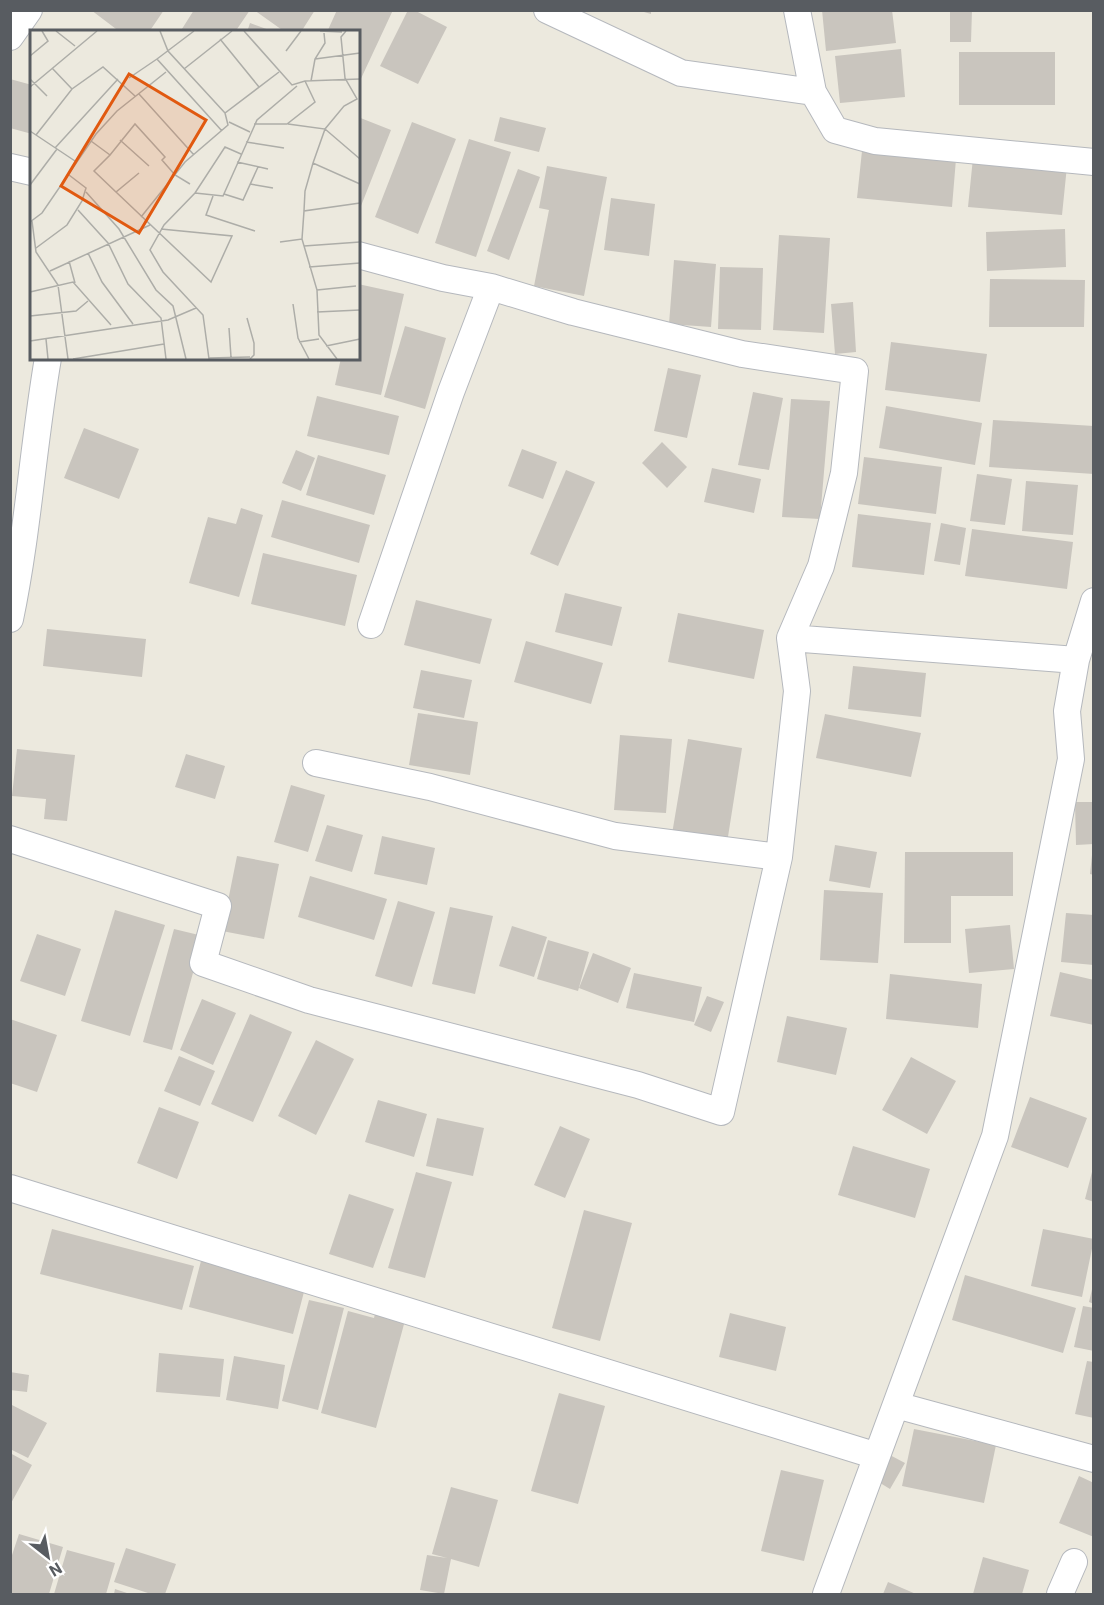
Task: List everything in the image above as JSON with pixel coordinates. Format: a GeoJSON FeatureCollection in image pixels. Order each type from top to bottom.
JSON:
{"type":"FeatureCollection","features":[{"type":"Feature","properties":{"kind":"street"},"geometry":{"type":"LineString","coordinates":[[10,38],[29,10]]}},
{"type":"Feature","properties":{"kind":"street"},"geometry":{"type":"LineString","coordinates":[[547,10],[681,73],[813,92]]}},
{"type":"Feature","properties":{"kind":"street"},"geometry":{"type":"LineString","coordinates":[[797,10],[813,92],[835,130],[875,141],[1094,162]]}},
{"type":"Feature","properties":{"kind":"street"},"geometry":{"type":"LineString","coordinates":[[10,167],[30,172]]}},
{"type":"Feature","properties":{"kind":"street"},"geometry":{"type":"LineString","coordinates":[[10,839],[218,906],[203,963],[309,1000],[638,1085],[721,1112],[779,857],[796,691],[790,638],[821,566],[844,473],[855,371],[742,354],[573,312],[491,286],[443,278],[360,256]]}},
{"type":"Feature","properties":{"kind":"street"},"geometry":{"type":"LineString","coordinates":[[371,625],[451,392],[491,286]]}},
{"type":"Feature","properties":{"kind":"street"},"geometry":{"type":"LineString","coordinates":[[10,619],[20,574],[38,418],[48,360]]}},
{"type":"Feature","properties":{"kind":"street"},"geometry":{"type":"LineString","coordinates":[[826,1594],[995,1136],[1071,759],[1067,711],[1076,660],[1094,601]]}},
{"type":"Feature","properties":{"kind":"street"},"geometry":{"type":"LineString","coordinates":[[790,638],[1076,660]]}},
{"type":"Feature","properties":{"kind":"street"},"geometry":{"type":"LineString","coordinates":[[316,764],[430,787],[615,836],[779,857]]}},
{"type":"Feature","properties":{"kind":"street"},"geometry":{"type":"LineString","coordinates":[[10,1188],[877,1456]]}},
{"type":"Feature","properties":{"kind":"street"},"geometry":{"type":"LineString","coordinates":[[896,1405],[1094,1459]]}},
{"type":"Feature","properties":{"kind":"street"},"geometry":{"type":"LineString","coordinates":[[1060,1594],[1074,1562]]}},
{"type":"Feature","properties":{"kind":"building"},"geometry":{"type":"Polygon","coordinates":[[[91,10],[164,10],[150,30],[117,30],[91,10]]]}},
{"type":"Feature","properties":{"kind":"building"},"geometry":{"type":"Polygon","coordinates":[[[194,10],[250,10],[236,30],[181,30],[194,10]]]}},
{"type":"Feature","properties":{"kind":"building"},"geometry":{"type":"Polygon","coordinates":[[[254,10],[315,10],[302,30],[282,30],[254,10]]]}},
{"type":"Feature","properties":{"kind":"building"},"geometry":{"type":"Polygon","coordinates":[[[337,10],[393,10],[360,81],[360,30],[328,30],[337,10]]]}},
{"type":"Feature","properties":{"kind":"building"},"geometry":{"type":"Polygon","coordinates":[[[408,10],[414,10],[447,27],[418,84],[380,66],[408,10]]]}},
{"type":"Feature","properties":{"kind":"building"},"geometry":{"type":"Polygon","coordinates":[[[637,10],[651,10],[651,14],[637,10]]]}},
{"type":"Feature","properties":{"kind":"building"},"geometry":{"type":"Polygon","coordinates":[[[822,10],[892,10],[896,43],[826,51],[822,10]]]}},
{"type":"Feature","properties":{"kind":"building"},"geometry":{"type":"Polygon","coordinates":[[[950,10],[972,10],[971,42],[950,42],[950,10]]]}},
{"type":"Feature","properties":{"kind":"building"},"geometry":{"type":"Polygon","coordinates":[[[250,23],[269,30],[248,30],[250,23]]]}},
{"type":"Feature","properties":{"kind":"building"},"geometry":{"type":"Polygon","coordinates":[[[901,49],[905,97],[840,103],[835,56],[901,49]]]}},
{"type":"Feature","properties":{"kind":"building"},"geometry":{"type":"Polygon","coordinates":[[[959,52],[1055,52],[1055,105],[959,105],[959,52]]]}},
{"type":"Feature","properties":{"kind":"building"},"geometry":{"type":"Polygon","coordinates":[[[10,79],[30,84],[30,133],[10,128],[10,79]]]}},
{"type":"Feature","properties":{"kind":"building"},"geometry":{"type":"Polygon","coordinates":[[[500,117],[546,128],[539,152],[494,141],[500,117]]]}},
{"type":"Feature","properties":{"kind":"building"},"geometry":{"type":"Polygon","coordinates":[[[360,118],[391,130],[360,208],[360,118]]]}},
{"type":"Feature","properties":{"kind":"building"},"geometry":{"type":"Polygon","coordinates":[[[412,122],[456,139],[418,234],[375,217],[412,122]]]}},
{"type":"Feature","properties":{"kind":"building"},"geometry":{"type":"Polygon","coordinates":[[[469,139],[511,152],[476,257],[435,243],[469,139]]]}},
{"type":"Feature","properties":{"kind":"building"},"geometry":{"type":"Polygon","coordinates":[[[862,151],[956,159],[952,207],[857,198],[862,151]]]}},
{"type":"Feature","properties":{"kind":"building"},"geometry":{"type":"Polygon","coordinates":[[[973,158],[1067,166],[1062,215],[968,207],[973,158]]]}},
{"type":"Feature","properties":{"kind":"building"},"geometry":{"type":"Polygon","coordinates":[[[547,166],[607,177],[584,296],[534,286],[549,210],[539,208],[547,166]]]}},
{"type":"Feature","properties":{"kind":"building"},"geometry":{"type":"Polygon","coordinates":[[[518,169],[540,177],[509,260],[487,251],[518,169]]]}},
{"type":"Feature","properties":{"kind":"building"},"geometry":{"type":"Polygon","coordinates":[[[611,198],[655,204],[649,256],[604,250],[611,198]]]}},
{"type":"Feature","properties":{"kind":"building"},"geometry":{"type":"Polygon","coordinates":[[[1065,229],[1066,267],[987,271],[986,232],[1065,229]]]}},
{"type":"Feature","properties":{"kind":"building"},"geometry":{"type":"Polygon","coordinates":[[[779,235],[830,238],[824,333],[773,330],[779,235]]]}},
{"type":"Feature","properties":{"kind":"building"},"geometry":{"type":"Polygon","coordinates":[[[674,260],[716,264],[711,327],[669,324],[674,260]]]}},
{"type":"Feature","properties":{"kind":"building"},"geometry":{"type":"Polygon","coordinates":[[[720,267],[763,268],[761,330],[718,329],[720,267]]]}},
{"type":"Feature","properties":{"kind":"building"},"geometry":{"type":"Polygon","coordinates":[[[990,279],[1085,280],[1084,327],[989,327],[990,279]]]}},
{"type":"Feature","properties":{"kind":"building"},"geometry":{"type":"Polygon","coordinates":[[[360,284],[404,294],[381,395],[335,385],[341,360],[360,360],[360,284]]]}},
{"type":"Feature","properties":{"kind":"building"},"geometry":{"type":"Polygon","coordinates":[[[853,302],[856,352],[835,354],[831,304],[853,302]]]}},
{"type":"Feature","properties":{"kind":"building"},"geometry":{"type":"Polygon","coordinates":[[[405,326],[446,338],[425,409],[384,397],[405,326]]]}},
{"type":"Feature","properties":{"kind":"building"},"geometry":{"type":"Polygon","coordinates":[[[891,342],[987,354],[980,402],[885,390],[891,342]]]}},
{"type":"Feature","properties":{"kind":"building"},"geometry":{"type":"Polygon","coordinates":[[[668,368],[701,375],[687,438],[654,431],[668,368]]]}},
{"type":"Feature","properties":{"kind":"building"},"geometry":{"type":"Polygon","coordinates":[[[753,392],[783,398],[769,470],[738,465],[753,392]]]}},
{"type":"Feature","properties":{"kind":"building"},"geometry":{"type":"Polygon","coordinates":[[[317,396],[399,416],[389,455],[307,436],[317,396]]]}},
{"type":"Feature","properties":{"kind":"building"},"geometry":{"type":"Polygon","coordinates":[[[791,399],[830,401],[820,519],[782,517],[791,399]]]}},
{"type":"Feature","properties":{"kind":"building"},"geometry":{"type":"Polygon","coordinates":[[[886,406],[982,423],[975,465],[879,448],[886,406]]]}},
{"type":"Feature","properties":{"kind":"building"},"geometry":{"type":"Polygon","coordinates":[[[993,420],[1094,426],[1094,474],[989,467],[993,420]]]}},
{"type":"Feature","properties":{"kind":"building"},"geometry":{"type":"Polygon","coordinates":[[[84,428],[139,449],[119,499],[64,478],[84,428]]]}},
{"type":"Feature","properties":{"kind":"building"},"geometry":{"type":"Polygon","coordinates":[[[662,442],[687,467],[667,488],[642,463],[662,442]]]}},
{"type":"Feature","properties":{"kind":"building"},"geometry":{"type":"Polygon","coordinates":[[[522,449],[557,462],[543,499],[508,486],[522,449]]]}},
{"type":"Feature","properties":{"kind":"building"},"geometry":{"type":"Polygon","coordinates":[[[296,450],[315,458],[301,491],[282,483],[296,450]]]}},
{"type":"Feature","properties":{"kind":"building"},"geometry":{"type":"Polygon","coordinates":[[[318,455],[386,475],[374,515],[306,495],[318,455]]]}},
{"type":"Feature","properties":{"kind":"building"},"geometry":{"type":"Polygon","coordinates":[[[864,457],[942,467],[936,514],[858,504],[864,457]]]}},
{"type":"Feature","properties":{"kind":"building"},"geometry":{"type":"Polygon","coordinates":[[[712,468],[761,479],[754,513],[704,502],[712,468]]]}},
{"type":"Feature","properties":{"kind":"building"},"geometry":{"type":"Polygon","coordinates":[[[566,470],[595,482],[558,566],[530,554],[566,470]]]}},
{"type":"Feature","properties":{"kind":"building"},"geometry":{"type":"Polygon","coordinates":[[[977,474],[1012,479],[1005,525],[970,521],[977,474]]]}},
{"type":"Feature","properties":{"kind":"building"},"geometry":{"type":"Polygon","coordinates":[[[1026,481],[1078,485],[1073,535],[1022,531],[1026,481]]]}},
{"type":"Feature","properties":{"kind":"building"},"geometry":{"type":"Polygon","coordinates":[[[282,500],[370,525],[359,563],[271,537],[282,500]]]}},
{"type":"Feature","properties":{"kind":"building"},"geometry":{"type":"Polygon","coordinates":[[[241,508],[263,515],[239,597],[189,583],[208,517],[236,524],[241,508]]]}},
{"type":"Feature","properties":{"kind":"building"},"geometry":{"type":"Polygon","coordinates":[[[858,514],[931,523],[924,575],[852,567],[858,514]]]}},
{"type":"Feature","properties":{"kind":"building"},"geometry":{"type":"Polygon","coordinates":[[[941,523],[966,528],[960,565],[934,561],[941,523]]]}},
{"type":"Feature","properties":{"kind":"building"},"geometry":{"type":"Polygon","coordinates":[[[972,529],[1073,542],[1067,589],[965,576],[972,529]]]}},
{"type":"Feature","properties":{"kind":"building"},"geometry":{"type":"Polygon","coordinates":[[[263,553],[357,575],[345,626],[251,604],[263,553]]]}},
{"type":"Feature","properties":{"kind":"building"},"geometry":{"type":"Polygon","coordinates":[[[565,593],[622,607],[612,646],[555,632],[565,593]]]}},
{"type":"Feature","properties":{"kind":"building"},"geometry":{"type":"Polygon","coordinates":[[[416,600],[492,619],[480,664],[404,645],[416,600]]]}},
{"type":"Feature","properties":{"kind":"building"},"geometry":{"type":"Polygon","coordinates":[[[678,613],[764,630],[754,679],[668,662],[678,613]]]}},
{"type":"Feature","properties":{"kind":"building"},"geometry":{"type":"Polygon","coordinates":[[[47,629],[146,639],[142,677],[43,666],[47,629]]]}},
{"type":"Feature","properties":{"kind":"building"},"geometry":{"type":"Polygon","coordinates":[[[526,641],[603,663],[591,704],[514,682],[526,641]]]}},
{"type":"Feature","properties":{"kind":"building"},"geometry":{"type":"Polygon","coordinates":[[[853,666],[926,673],[921,717],[848,709],[853,666]]]}},
{"type":"Feature","properties":{"kind":"building"},"geometry":{"type":"Polygon","coordinates":[[[421,670],[472,680],[464,718],[413,708],[421,670]]]}},
{"type":"Feature","properties":{"kind":"building"},"geometry":{"type":"Polygon","coordinates":[[[418,713],[478,722],[470,775],[409,765],[418,713]]]}},
{"type":"Feature","properties":{"kind":"building"},"geometry":{"type":"Polygon","coordinates":[[[825,714],[921,733],[911,777],[816,758],[825,714]]]}},
{"type":"Feature","properties":{"kind":"building"},"geometry":{"type":"Polygon","coordinates":[[[620,735],[672,739],[666,813],[614,810],[620,735]]]}},
{"type":"Feature","properties":{"kind":"building"},"geometry":{"type":"Polygon","coordinates":[[[688,739],[742,748],[727,843],[672,834],[688,739]]]}},
{"type":"Feature","properties":{"kind":"building"},"geometry":{"type":"Polygon","coordinates":[[[17,749],[75,755],[67,821],[44,819],[46,799],[12,796],[17,749]]]}},
{"type":"Feature","properties":{"kind":"building"},"geometry":{"type":"Polygon","coordinates":[[[186,754],[225,766],[215,799],[175,787],[186,754]]]}},
{"type":"Feature","properties":{"kind":"building"},"geometry":{"type":"Polygon","coordinates":[[[291,785],[325,795],[308,852],[274,842],[291,785]]]}},
{"type":"Feature","properties":{"kind":"building"},"geometry":{"type":"Polygon","coordinates":[[[1075,802],[1094,802],[1094,844],[1076,845],[1075,802]]]}},
{"type":"Feature","properties":{"kind":"building"},"geometry":{"type":"Polygon","coordinates":[[[327,825],[363,835],[352,872],[315,861],[327,825]]]}},
{"type":"Feature","properties":{"kind":"building"},"geometry":{"type":"Polygon","coordinates":[[[382,836],[435,848],[427,885],[374,874],[382,836]]]}},
{"type":"Feature","properties":{"kind":"building"},"geometry":{"type":"Polygon","coordinates":[[[835,845],[877,852],[870,888],[829,881],[835,845]]]}},
{"type":"Feature","properties":{"kind":"building"},"geometry":{"type":"Polygon","coordinates":[[[905,852],[1013,852],[1013,896],[951,896],[951,943],[904,943],[905,852]]]}},
{"type":"Feature","properties":{"kind":"building"},"geometry":{"type":"Polygon","coordinates":[[[1092,855],[1094,855],[1094,875],[1090,874],[1092,855]]]}},
{"type":"Feature","properties":{"kind":"building"},"geometry":{"type":"Polygon","coordinates":[[[237,856],[279,864],[264,939],[222,931],[237,856]]]}},
{"type":"Feature","properties":{"kind":"building"},"geometry":{"type":"Polygon","coordinates":[[[310,876],[387,899],[374,940],[298,917],[310,876]]]}},
{"type":"Feature","properties":{"kind":"building"},"geometry":{"type":"Polygon","coordinates":[[[824,890],[883,893],[878,963],[820,960],[824,890]]]}},
{"type":"Feature","properties":{"kind":"building"},"geometry":{"type":"Polygon","coordinates":[[[398,901],[435,912],[412,987],[375,976],[398,901]]]}},
{"type":"Feature","properties":{"kind":"building"},"geometry":{"type":"Polygon","coordinates":[[[450,907],[493,916],[475,994],[432,984],[450,907]]]}},
{"type":"Feature","properties":{"kind":"building"},"geometry":{"type":"Polygon","coordinates":[[[115,910],[165,925],[130,1036],[81,1021],[115,910]]]}},
{"type":"Feature","properties":{"kind":"building"},"geometry":{"type":"Polygon","coordinates":[[[1066,913],[1094,915],[1094,965],[1061,962],[1066,913]]]}},
{"type":"Feature","properties":{"kind":"building"},"geometry":{"type":"Polygon","coordinates":[[[1010,925],[1014,969],[969,973],[965,929],[1010,925]]]}},
{"type":"Feature","properties":{"kind":"building"},"geometry":{"type":"Polygon","coordinates":[[[512,926],[547,937],[534,977],[499,966],[512,926]]]}},
{"type":"Feature","properties":{"kind":"building"},"geometry":{"type":"Polygon","coordinates":[[[174,929],[203,936],[172,1050],[143,1042],[174,929]]]}},
{"type":"Feature","properties":{"kind":"building"},"geometry":{"type":"Polygon","coordinates":[[[37,934],[81,949],[65,996],[20,981],[37,934]]]}},
{"type":"Feature","properties":{"kind":"building"},"geometry":{"type":"Polygon","coordinates":[[[548,940],[589,952],[578,991],[537,979],[548,940]]]}},
{"type":"Feature","properties":{"kind":"building"},"geometry":{"type":"Polygon","coordinates":[[[593,953],[631,968],[618,1003],[579,988],[593,953]]]}},
{"type":"Feature","properties":{"kind":"building"},"geometry":{"type":"Polygon","coordinates":[[[1060,972],[1094,980],[1094,1025],[1050,1016],[1060,972]]]}},
{"type":"Feature","properties":{"kind":"building"},"geometry":{"type":"Polygon","coordinates":[[[634,973],[702,987],[694,1022],[626,1008],[634,973]]]}},
{"type":"Feature","properties":{"kind":"building"},"geometry":{"type":"Polygon","coordinates":[[[890,974],[982,984],[978,1028],[886,1019],[890,974]]]}},
{"type":"Feature","properties":{"kind":"building"},"geometry":{"type":"Polygon","coordinates":[[[707,996],[724,1002],[711,1032],[694,1025],[707,996]]]}},
{"type":"Feature","properties":{"kind":"building"},"geometry":{"type":"Polygon","coordinates":[[[202,999],[236,1013],[213,1065],[180,1050],[202,999]]]}},
{"type":"Feature","properties":{"kind":"building"},"geometry":{"type":"Polygon","coordinates":[[[250,1014],[292,1032],[253,1122],[211,1104],[250,1014]]]}},
{"type":"Feature","properties":{"kind":"building"},"geometry":{"type":"Polygon","coordinates":[[[787,1016],[847,1028],[836,1075],[777,1062],[787,1016]]]}},
{"type":"Feature","properties":{"kind":"building"},"geometry":{"type":"Polygon","coordinates":[[[10,1019],[57,1035],[37,1092],[10,1083],[10,1019]]]}},
{"type":"Feature","properties":{"kind":"building"},"geometry":{"type":"Polygon","coordinates":[[[316,1040],[354,1059],[316,1135],[278,1116],[316,1040]]]}},
{"type":"Feature","properties":{"kind":"building"},"geometry":{"type":"Polygon","coordinates":[[[179,1056],[215,1071],[200,1106],[164,1091],[179,1056]]]}},
{"type":"Feature","properties":{"kind":"building"},"geometry":{"type":"Polygon","coordinates":[[[911,1057],[956,1081],[927,1134],[882,1110],[911,1057]]]}},
{"type":"Feature","properties":{"kind":"building"},"geometry":{"type":"Polygon","coordinates":[[[1030,1097],[1087,1118],[1068,1168],[1011,1147],[1030,1097]]]}},
{"type":"Feature","properties":{"kind":"building"},"geometry":{"type":"Polygon","coordinates":[[[378,1100],[427,1114],[414,1157],[365,1142],[378,1100]]]}},
{"type":"Feature","properties":{"kind":"building"},"geometry":{"type":"Polygon","coordinates":[[[159,1107],[199,1122],[177,1179],[137,1163],[159,1107]]]}},
{"type":"Feature","properties":{"kind":"building"},"geometry":{"type":"Polygon","coordinates":[[[437,1118],[484,1128],[473,1176],[426,1166],[437,1118]]]}},
{"type":"Feature","properties":{"kind":"building"},"geometry":{"type":"Polygon","coordinates":[[[560,1126],[590,1139],[565,1198],[534,1185],[560,1126]]]}},
{"type":"Feature","properties":{"kind":"building"},"geometry":{"type":"Polygon","coordinates":[[[853,1146],[930,1169],[915,1218],[838,1195],[853,1146]]]}},
{"type":"Feature","properties":{"kind":"building"},"geometry":{"type":"Polygon","coordinates":[[[1094,1168],[1094,1202],[1085,1199],[1094,1168]]]}},
{"type":"Feature","properties":{"kind":"building"},"geometry":{"type":"Polygon","coordinates":[[[416,1172],[452,1182],[425,1278],[388,1268],[416,1172]]]}},
{"type":"Feature","properties":{"kind":"building"},"geometry":{"type":"Polygon","coordinates":[[[349,1194],[394,1209],[373,1268],[329,1254],[349,1194]]]}},
{"type":"Feature","properties":{"kind":"building"},"geometry":{"type":"Polygon","coordinates":[[[584,1210],[632,1223],[600,1341],[552,1328],[584,1210]]]}},
{"type":"Feature","properties":{"kind":"building"},"geometry":{"type":"Polygon","coordinates":[[[52,1229],[194,1266],[182,1310],[40,1274],[52,1229]]]}},
{"type":"Feature","properties":{"kind":"building"},"geometry":{"type":"Polygon","coordinates":[[[1043,1229],[1094,1239],[1082,1297],[1031,1286],[1043,1229]]]}},
{"type":"Feature","properties":{"kind":"building"},"geometry":{"type":"Polygon","coordinates":[[[201,1261],[305,1288],[293,1334],[189,1307],[201,1261]]]}},
{"type":"Feature","properties":{"kind":"building"},"geometry":{"type":"Polygon","coordinates":[[[965,1275],[1076,1308],[1063,1353],[952,1320],[965,1275]]]}},
{"type":"Feature","properties":{"kind":"building"},"geometry":{"type":"Polygon","coordinates":[[[1094,1285],[1094,1304],[1089,1302],[1094,1285]]]}},
{"type":"Feature","properties":{"kind":"building"},"geometry":{"type":"Polygon","coordinates":[[[309,1300],[344,1308],[318,1410],[282,1401],[309,1300]]]}},
{"type":"Feature","properties":{"kind":"building"},"geometry":{"type":"Polygon","coordinates":[[[377,1305],[407,1313],[376,1428],[321,1413],[348,1311],[374,1318],[377,1305]]]}},
{"type":"Feature","properties":{"kind":"building"},"geometry":{"type":"Polygon","coordinates":[[[1083,1306],[1094,1308],[1094,1351],[1074,1347],[1083,1306]]]}},
{"type":"Feature","properties":{"kind":"building"},"geometry":{"type":"Polygon","coordinates":[[[730,1313],[786,1327],[776,1371],[719,1357],[730,1313]]]}},
{"type":"Feature","properties":{"kind":"building"},"geometry":{"type":"Polygon","coordinates":[[[159,1353],[224,1359],[220,1397],[156,1392],[159,1353]]]}},
{"type":"Feature","properties":{"kind":"building"},"geometry":{"type":"Polygon","coordinates":[[[234,1356],[285,1365],[278,1409],[226,1400],[234,1356]]]}},
{"type":"Feature","properties":{"kind":"building"},"geometry":{"type":"Polygon","coordinates":[[[1087,1361],[1094,1362],[1094,1418],[1075,1414],[1087,1361]]]}},
{"type":"Feature","properties":{"kind":"building"},"geometry":{"type":"Polygon","coordinates":[[[10,1372],[29,1375],[27,1392],[10,1390],[10,1372]]]}},
{"type":"Feature","properties":{"kind":"building"},"geometry":{"type":"Polygon","coordinates":[[[559,1393],[605,1406],[578,1504],[531,1491],[559,1393]]]}},
{"type":"Feature","properties":{"kind":"building"},"geometry":{"type":"Polygon","coordinates":[[[10,1404],[47,1423],[28,1458],[10,1449],[10,1404]]]}},
{"type":"Feature","properties":{"kind":"building"},"geometry":{"type":"Polygon","coordinates":[[[914,1429],[996,1445],[984,1503],[902,1486],[914,1429]]]}},
{"type":"Feature","properties":{"kind":"building"},"geometry":{"type":"Polygon","coordinates":[[[10,1453],[32,1465],[10,1505],[10,1453]]]}},
{"type":"Feature","properties":{"kind":"building"},"geometry":{"type":"Polygon","coordinates":[[[886,1453],[905,1463],[890,1489],[872,1478],[886,1453]]]}},
{"type":"Feature","properties":{"kind":"building"},"geometry":{"type":"Polygon","coordinates":[[[781,1470],[824,1480],[804,1561],[761,1551],[781,1470]]]}},
{"type":"Feature","properties":{"kind":"building"},"geometry":{"type":"Polygon","coordinates":[[[1079,1476],[1094,1483],[1094,1537],[1059,1523],[1079,1476]]]}},
{"type":"Feature","properties":{"kind":"building"},"geometry":{"type":"Polygon","coordinates":[[[451,1487],[498,1500],[479,1567],[451,1559],[444,1594],[420,1590],[427,1555],[447,1558],[432,1554],[451,1487]]]}},
{"type":"Feature","properties":{"kind":"building"},"geometry":{"type":"Polygon","coordinates":[[[19,1534],[63,1547],[49,1594],[10,1594],[10,1561],[19,1534]]]}},
{"type":"Feature","properties":{"kind":"building"},"geometry":{"type":"Polygon","coordinates":[[[126,1548],[176,1564],[165,1594],[151,1594],[114,1582],[126,1548]]]}},
{"type":"Feature","properties":{"kind":"building"},"geometry":{"type":"Polygon","coordinates":[[[67,1550],[115,1563],[106,1594],[54,1594],[67,1550]]]}},
{"type":"Feature","properties":{"kind":"building"},"geometry":{"type":"Polygon","coordinates":[[[983,1557],[1029,1570],[1022,1594],[973,1594],[983,1557]]]}},
{"type":"Feature","properties":{"kind":"building"},"geometry":{"type":"Polygon","coordinates":[[[888,1582],[916,1594],[883,1594],[888,1582]]]}},
{"type":"Feature","properties":{"kind":"building"},"geometry":{"type":"Polygon","coordinates":[[[115,1589],[130,1594],[114,1594],[115,1589]]]}}]}
